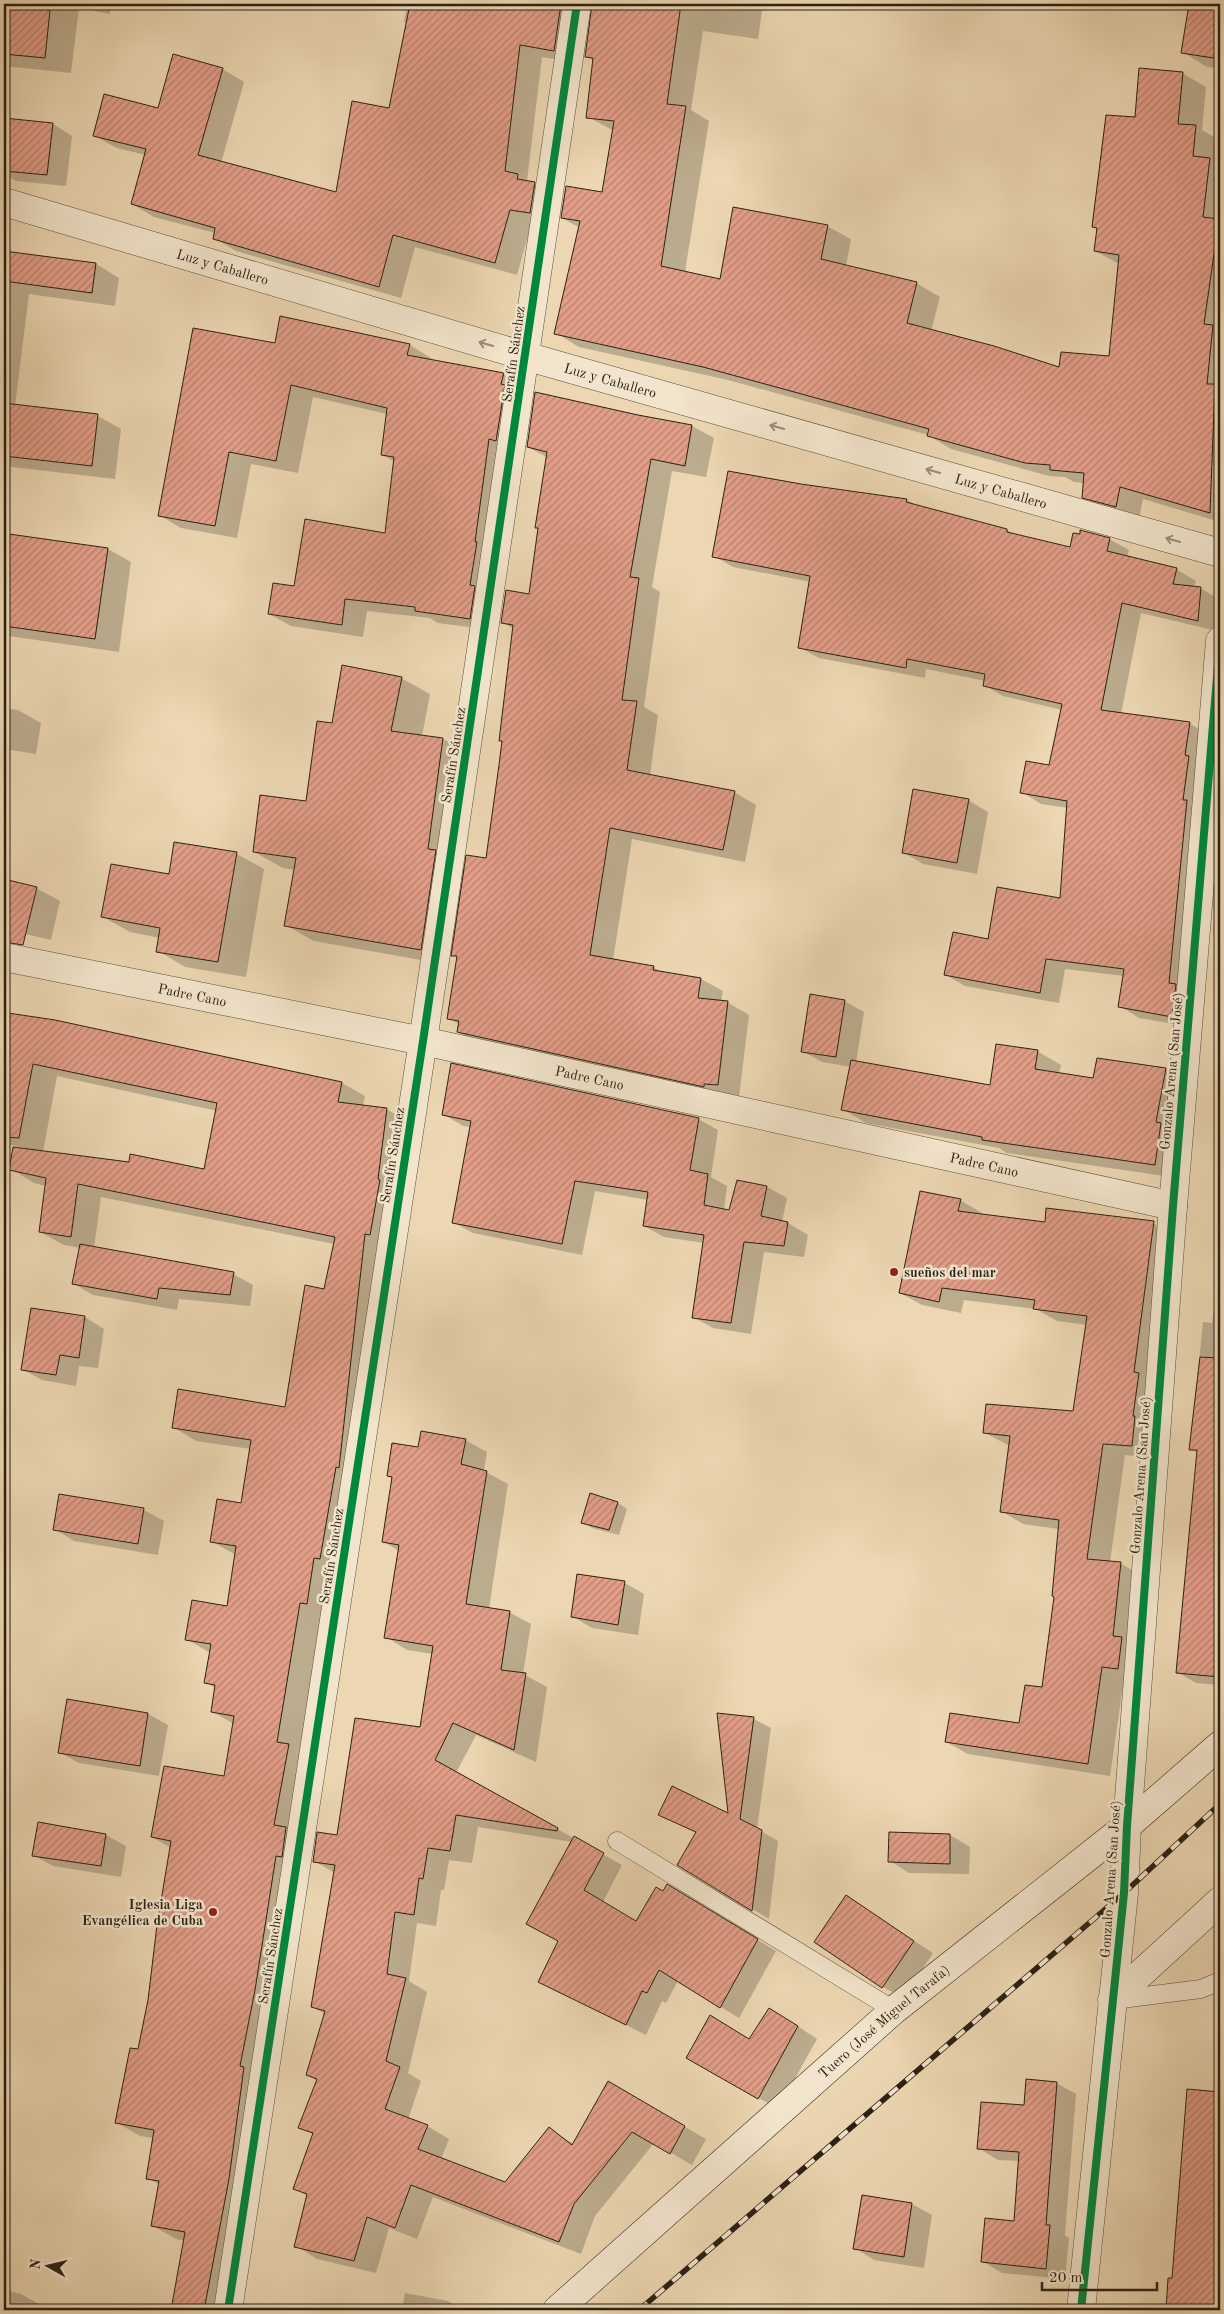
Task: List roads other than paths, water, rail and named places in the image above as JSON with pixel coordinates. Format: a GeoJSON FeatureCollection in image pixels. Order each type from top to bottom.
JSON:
{"type":"FeatureCollection","features":[{"type":"Feature","properties":{"kind":"street","name":"Serafín Sánchez"},"geometry":{"type":"LineString","coordinates":[[228,2310],[423,1042],[577,4]]}},
{"type":"Feature","properties":{"kind":"street","name":"Luz y Caballero"},"geometry":{"type":"LineString","coordinates":[[4,202],[525,356],[1220,553]]}},
{"type":"Feature","properties":{"kind":"street","name":"Gonzalo Arena (San José)"},"geometry":{"type":"LineString","coordinates":[[1081,2310],[1124,1893],[1127,1826],[1173,1206],[1220,641]]}},
{"type":"Feature","properties":{"kind":"street","name":"Padre Cano"},"geometry":{"type":"LineString","coordinates":[[4,956],[423,1042],[1173,1206]]}},
{"type":"Feature","properties":{"kind":"street","name":"Tuero (José Miguel Tarafa)"},"geometry":{"type":"LineString","coordinates":[[557,2310],[894,2010],[1127,1826],[1220,1745]]}},
{"type":"Feature","properties":{"kind":"street"},"geometry":{"type":"LineString","coordinates":[[1112,2000],[1220,1901]]}},
{"type":"Feature","properties":{"kind":"lane"},"geometry":{"type":"LineString","coordinates":[[618,1841],[894,2010]]}},
{"type":"Feature","properties":{"kind":"lane"},"geometry":{"type":"LineString","coordinates":[[1112,2000],[1201,1989],[1220,1981]]}},
{"type":"Feature","properties":{"kind":"railway"},"geometry":{"type":"LineString","coordinates":[[639,2310],[1124,1893],[1220,1804]]}},
{"type":"Feature","properties":{"kind":"place","name":"sueños del mar"},"geometry":{"type":"Point","coordinates":[894,1272]}},
{"type":"Feature","properties":{"kind":"place","name":"Iglesia Liga Evangélica de Cuba"},"geometry":{"type":"Point","coordinates":[213,1912]}}]}
